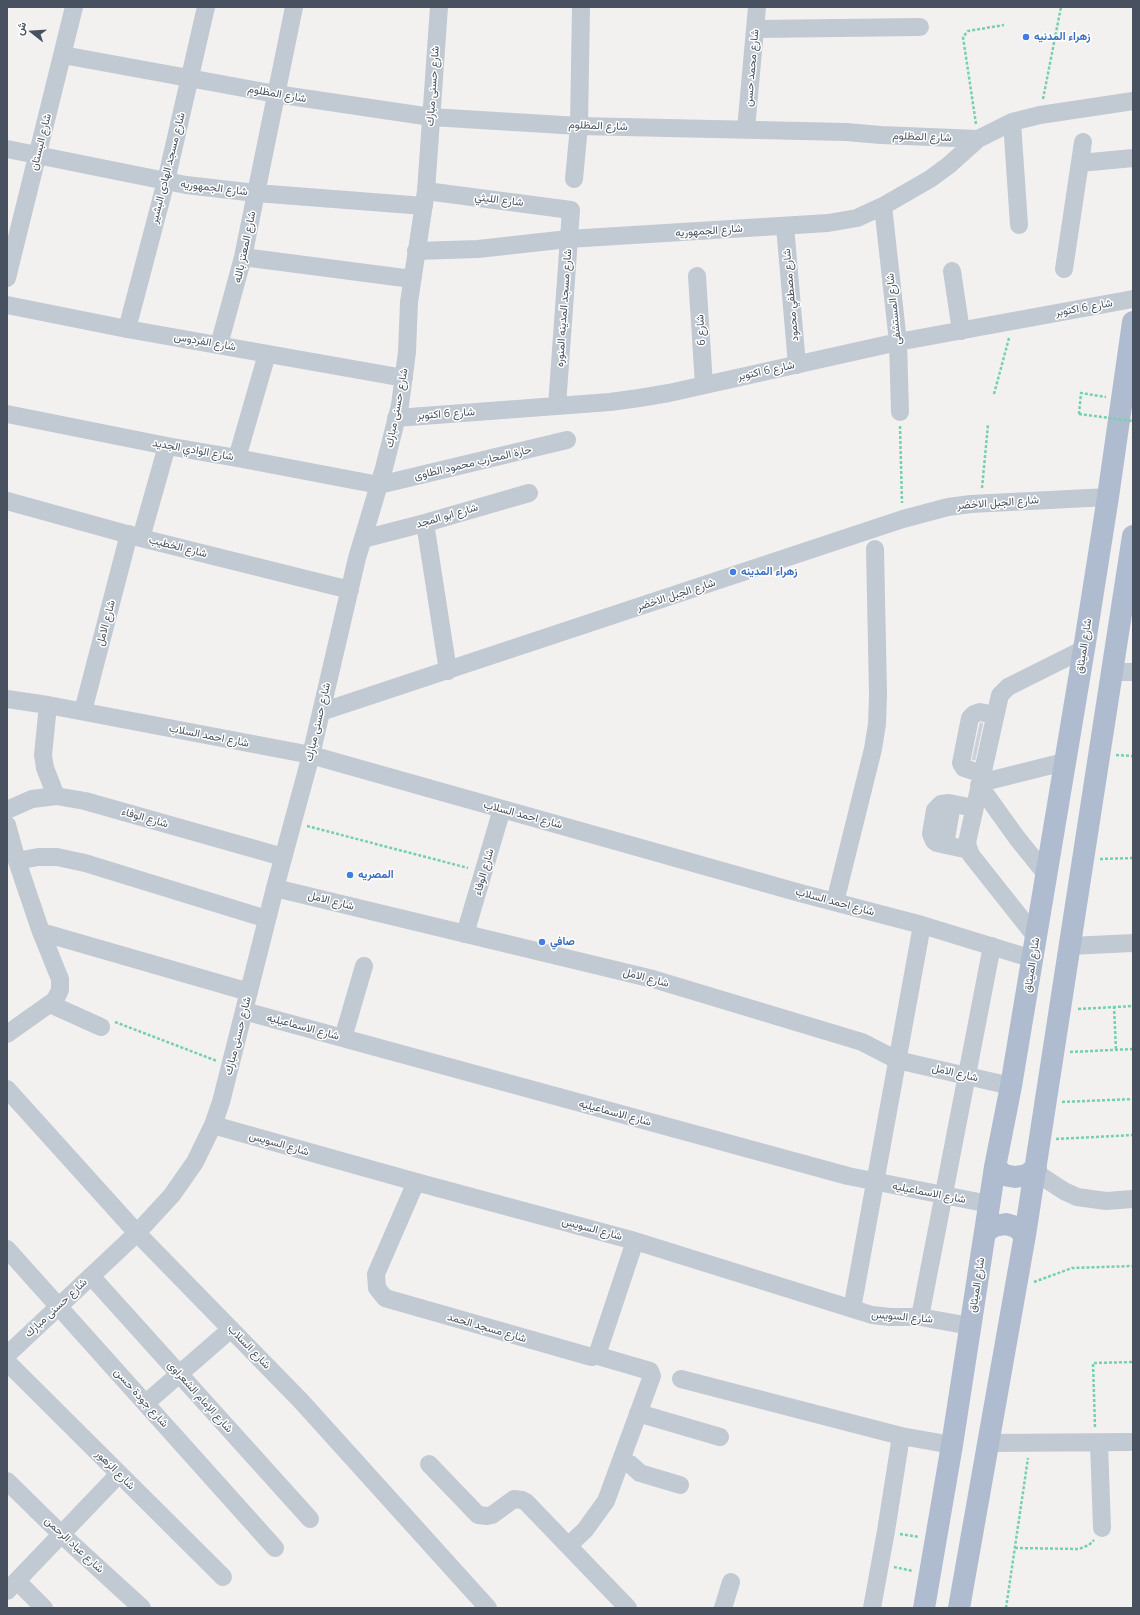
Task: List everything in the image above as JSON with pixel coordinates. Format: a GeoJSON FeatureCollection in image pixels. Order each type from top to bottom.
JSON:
{"type":"FeatureCollection","features":[{"type":"Feature","properties":{"kind":"main road","name":"شارع الميثاق"},"geometry":{"type":"LineString","coordinates":[[924,1608],[952,1445],[995,1167],[1033,959],[1064,762],[1084,650],[1133,322]]}},
{"type":"Feature","properties":{"kind":"main road"},"geometry":{"type":"LineString","coordinates":[[959,1608],[1025,1234],[1111,672],[1128,595],[1133,536]]}},
{"type":"Feature","properties":{"kind":"main road"},"geometry":{"type":"LineString","coordinates":[[995,1167],[1004,1175],[1015,1177],[1027,1175],[1035,1170]]}},
{"type":"Feature","properties":{"kind":"main road"},"geometry":{"type":"LineString","coordinates":[[985,1232],[994,1226],[1006,1224],[1016,1227],[1025,1234]]}},
{"type":"Feature","properties":{"kind":"street","name":"شارع البستان"},"geometry":{"type":"LineString","coordinates":[[7,278],[74,7]]}},
{"type":"Feature","properties":{"kind":"street","name":"شارع مسجد الهادى البشير"},"geometry":{"type":"LineString","coordinates":[[127,329],[166,181],[206,7]]}},
{"type":"Feature","properties":{"kind":"street","name":"شارع المعتز بالله"},"geometry":{"type":"LineString","coordinates":[[219,345],[243,257],[294,7]]}},
{"type":"Feature","properties":{"kind":"street","name":"شارع حسنى مبارك"},"geometry":{"type":"LineString","coordinates":[[7,1355],[58,1305],[137,1233],[172,1195],[195,1162],[213,1125],[221,1102],[321,712],[363,539],[379,485],[396,418],[404,378],[409,302],[425,198],[438,7]]}},
{"type":"Feature","properties":{"kind":"street"},"geometry":{"type":"LineString","coordinates":[[574,180],[579,126],[580,7]]}},
{"type":"Feature","properties":{"kind":"street","name":"شارع محمد حسن"},"geometry":{"type":"LineString","coordinates":[[746,129],[757,7]]}},
{"type":"Feature","properties":{"kind":"street"},"geometry":{"type":"LineString","coordinates":[[756,29],[920,27]]}},
{"type":"Feature","properties":{"kind":"street","name":"شارع المظلوم"},"geometry":{"type":"LineString","coordinates":[[63,55],[276,94],[430,118],[579,126],[846,132],[978,139],[1012,122],[1040,115],[1133,101]]}},
{"type":"Feature","properties":{"kind":"street"},"geometry":{"type":"LineString","coordinates":[[1012,122],[1019,225]]}},
{"type":"Feature","properties":{"kind":"street","name":"شارع الجمهوريه"},"geometry":{"type":"LineString","coordinates":[[416,252],[478,249],[568,240],[828,223],[857,218],[883,206],[939,172],[978,139]]}},
{"type":"Feature","properties":{"kind":"street"},"geometry":{"type":"LineString","coordinates":[[1064,268],[1083,142]]}},
{"type":"Feature","properties":{"kind":"street","name":"شارع الجمهوريه"},"geometry":{"type":"LineString","coordinates":[[7,149],[38,154],[166,181],[256,194],[425,198]]}},
{"type":"Feature","properties":{"kind":"street"},"geometry":{"type":"LineString","coordinates":[[1080,163],[1133,158]]}},
{"type":"Feature","properties":{"kind":"street","name":"شارع الليثي"},"geometry":{"type":"LineString","coordinates":[[425,198],[571,210]]}},
{"type":"Feature","properties":{"kind":"street","name":"شارع المستشفى"},"geometry":{"type":"LineString","coordinates":[[883,206],[898,342],[900,412]]}},
{"type":"Feature","properties":{"kind":"street","name":"شارع مسجد المدينه المنوره"},"geometry":{"type":"LineString","coordinates":[[557,406],[571,210]]}},
{"type":"Feature","properties":{"kind":"street","name":"شارع مصطفي محمود"},"geometry":{"type":"LineString","coordinates":[[785,226],[797,365]]}},
{"type":"Feature","properties":{"kind":"street"},"geometry":{"type":"LineString","coordinates":[[243,257],[412,279]]}},
{"type":"Feature","properties":{"kind":"street"},"geometry":{"type":"LineString","coordinates":[[952,271],[961,331]]}},
{"type":"Feature","properties":{"kind":"street","name":"شارع 6"},"geometry":{"type":"LineString","coordinates":[[697,276],[704,385]]}},
{"type":"Feature","properties":{"kind":"street","name":"شارع 6 اكتوبر"},"geometry":{"type":"LineString","coordinates":[[396,418],[557,406],[639,398],[898,342],[1133,299]]}},
{"type":"Feature","properties":{"kind":"street","name":"شارع الفردوس"},"geometry":{"type":"LineString","coordinates":[[7,305],[127,329],[404,378]]}},
{"type":"Feature","properties":{"kind":"street"},"geometry":{"type":"LineString","coordinates":[[237,458],[267,354]]}},
{"type":"Feature","properties":{"kind":"street","name":"شارع الوادي الجديد"},"geometry":{"type":"LineString","coordinates":[[7,414],[167,446],[379,485]]}},
{"type":"Feature","properties":{"kind":"street","name":"حارة المحارب محمود الطاوى"},"geometry":{"type":"LineString","coordinates":[[379,485],[567,440]]}},
{"type":"Feature","properties":{"kind":"street","name":"شارع الامل"},"geometry":{"type":"LineString","coordinates":[[82,711],[135,536],[167,446]]}},
{"type":"Feature","properties":{"kind":"street","name":"شارع ابو المجد"},"geometry":{"type":"LineString","coordinates":[[363,539],[529,493]]}},
{"type":"Feature","properties":{"kind":"street","name":"شارع الجبل الاخضر"},"geometry":{"type":"LineString","coordinates":[[321,712],[902,519],[948,507],[981,503],[1108,497]]}},
{"type":"Feature","properties":{"kind":"street","name":"شارع الخطيب"},"geometry":{"type":"LineString","coordinates":[[7,501],[135,536],[350,590]]}},
{"type":"Feature","properties":{"kind":"street"},"geometry":{"type":"LineString","coordinates":[[425,523],[448,671]]}},
{"type":"Feature","properties":{"kind":"street"},"geometry":{"type":"LineString","coordinates":[[835,902],[873,749],[877,724],[878,694],[875,549]]}},
{"type":"Feature","properties":{"kind":"street"},"geometry":{"type":"LineString","coordinates":[[1036,937],[974,859],[969,850],[968,838],[1000,695],[1008,687],[1084,650]]}},
{"type":"Feature","properties":{"kind":"street"},"geometry":{"type":"LineString","coordinates":[[1111,672],[1133,672]]}},
{"type":"Feature","properties":{"kind":"street","name":"شارع احمد السلاب"},"geometry":{"type":"LineString","coordinates":[[7,699],[82,711],[310,755],[922,925],[1033,959]]}},
{"type":"Feature","properties":{"kind":"street"},"geometry":{"type":"LineString","coordinates":[[48,705],[44,755],[45,768],[56,796]]}},
{"type":"Feature","properties":{"kind":"street"},"geometry":{"type":"LineString","coordinates":[[980,780],[1064,762]]}},
{"type":"Feature","properties":{"kind":"street"},"geometry":{"type":"LineString","coordinates":[[980,780],[1017,838],[1046,874]]}},
{"type":"Feature","properties":{"kind":"street","name":"شارع الوفاء"},"geometry":{"type":"LineString","coordinates":[[7,810],[32,799],[56,796],[85,801],[283,856]]}},
{"type":"Feature","properties":{"kind":"street"},"geometry":{"type":"LineString","coordinates":[[969,850],[937,843],[932,838],[931,834],[935,810],[940,804],[945,803],[974,808]]}},
{"type":"Feature","properties":{"kind":"street","name":"شارع الوفاء"},"geometry":{"type":"LineString","coordinates":[[465,934],[502,809]]}},
{"type":"Feature","properties":{"kind":"street"},"geometry":{"type":"LineString","coordinates":[[7,824],[17,861],[41,932],[60,979],[60,990],[55,1000],[7,1034]]}},
{"type":"Feature","properties":{"kind":"street"},"geometry":{"type":"LineString","coordinates":[[17,861],[38,857],[57,857],[86,863],[267,919]]}},
{"type":"Feature","properties":{"kind":"street","name":"شارع الامل"},"geometry":{"type":"LineString","coordinates":[[275,888],[653,979],[862,1042],[897,1060],[1011,1086]]}},
{"type":"Feature","properties":{"kind":"street"},"geometry":{"type":"LineString","coordinates":[[852,1309],[922,925]]}},
{"type":"Feature","properties":{"kind":"street"},"geometry":{"type":"LineString","coordinates":[[41,932],[249,992]]}},
{"type":"Feature","properties":{"kind":"street"},"geometry":{"type":"LineString","coordinates":[[1070,946],[1133,943]]}},
{"type":"Feature","properties":{"kind":"street"},"geometry":{"type":"LineString","coordinates":[[920,1317],[992,946]]}},
{"type":"Feature","properties":{"kind":"street"},"geometry":{"type":"LineString","coordinates":[[343,1038],[364,966]]}},
{"type":"Feature","properties":{"kind":"street"},"geometry":{"type":"LineString","coordinates":[[50,1004],[101,1027]]}},
{"type":"Feature","properties":{"kind":"street","name":"شارع الاسماعيليه"},"geometry":{"type":"LineString","coordinates":[[244,1011],[875,1183],[989,1204]]}},
{"type":"Feature","properties":{"kind":"street","name":"شارع السلاب"},"geometry":{"type":"LineString","coordinates":[[7,1089],[137,1233],[301,1401],[488,1608]]}},
{"type":"Feature","properties":{"kind":"street","name":"شارع السويس"},"geometry":{"type":"LineString","coordinates":[[213,1125],[635,1241],[872,1315],[884,1317],[920,1317],[970,1326]]}},
{"type":"Feature","properties":{"kind":"street"},"geometry":{"type":"LineString","coordinates":[[1035,1170],[1064,1191],[1077,1197],[1106,1201],[1133,1199]]}},
{"type":"Feature","properties":{"kind":"street","name":"شارع مسجد الحمد"},"geometry":{"type":"LineString","coordinates":[[416,1182],[376,1274],[377,1288],[385,1298],[588,1356],[592,1357],[595,1355],[651,1373],[652,1376],[638,1414]]}},
{"type":"Feature","properties":{"kind":"street"},"geometry":{"type":"LineString","coordinates":[[595,1355],[635,1241]]}},
{"type":"Feature","properties":{"kind":"street","name":"شارع جودة حسن"},"geometry":{"type":"LineString","coordinates":[[7,1248],[275,1548]]}},
{"type":"Feature","properties":{"kind":"street","name":"شارع الإمام الشعراوى"},"geometry":{"type":"LineString","coordinates":[[91,1276],[310,1519]]}},
{"type":"Feature","properties":{"kind":"street"},"geometry":{"type":"LineString","coordinates":[[146,1403],[230,1329]]}},
{"type":"Feature","properties":{"kind":"street","name":"شارع الزهور"},"geometry":{"type":"LineString","coordinates":[[7,1362],[223,1577]]}},
{"type":"Feature","properties":{"kind":"street"},"geometry":{"type":"LineString","coordinates":[[681,1379],[901,1436],[952,1445]]}},
{"type":"Feature","properties":{"kind":"street"},"geometry":{"type":"LineString","coordinates":[[569,1545],[585,1530],[600,1511],[611,1490],[638,1414],[720,1437]]}},
{"type":"Feature","properties":{"kind":"street"},"geometry":{"type":"LineString","coordinates":[[872,1608],[901,1436]]}},
{"type":"Feature","properties":{"kind":"street"},"geometry":{"type":"LineString","coordinates":[[987,1443],[1133,1442]]}},
{"type":"Feature","properties":{"kind":"street"},"geometry":{"type":"LineString","coordinates":[[1098,1443],[1102,1528]]}},
{"type":"Feature","properties":{"kind":"street"},"geometry":{"type":"LineString","coordinates":[[621,1461],[630,1464],[640,1473],[680,1485]]}},
{"type":"Feature","properties":{"kind":"street"},"geometry":{"type":"LineString","coordinates":[[430,1464],[478,1514],[487,1516],[492,1515],[511,1500],[522,1500],[526,1502],[628,1608]]}},
{"type":"Feature","properties":{"kind":"street"},"geometry":{"type":"LineString","coordinates":[[44,1608],[12,1586],[119,1474]]}},
{"type":"Feature","properties":{"kind":"street","name":"شارع عباد الرحمن"},"geometry":{"type":"LineString","coordinates":[[7,1482],[142,1608]]}},
{"type":"Feature","properties":{"kind":"street"},"geometry":{"type":"LineString","coordinates":[[723,1608],[730,1582]]}},
{"type":"Feature","properties":{"kind":"path"},"geometry":{"type":"LineString","coordinates":[[1040,115],[1061,7]]}},
{"type":"Feature","properties":{"kind":"path"},"geometry":{"type":"LineString","coordinates":[[978,139],[964,37],[968,31],[1004,25]]}},
{"type":"Feature","properties":{"kind":"path"},"geometry":{"type":"LineString","coordinates":[[994,394],[1014,320]]}},
{"type":"Feature","properties":{"kind":"path"},"geometry":{"type":"LineString","coordinates":[[1121,399],[1082,393],[1079,414],[1133,421]]}},
{"type":"Feature","properties":{"kind":"path"},"geometry":{"type":"LineString","coordinates":[[900,412],[902,519]]}},
{"type":"Feature","properties":{"kind":"path"},"geometry":{"type":"LineString","coordinates":[[981,503],[988,425]]}},
{"type":"Feature","properties":{"kind":"path"},"geometry":{"type":"LineString","coordinates":[[293,822],[483,872]]}},
{"type":"Feature","properties":{"kind":"path"},"geometry":{"type":"LineString","coordinates":[[1083,859],[1133,858]]}},
{"type":"Feature","properties":{"kind":"path"},"geometry":{"type":"LineString","coordinates":[[1114,1006],[1116,1050]]}},
{"type":"Feature","properties":{"kind":"path"},"geometry":{"type":"LineString","coordinates":[[1060,1010],[1133,1006]]}},
{"type":"Feature","properties":{"kind":"path"},"geometry":{"type":"LineString","coordinates":[[101,1027],[103,1027],[107,1020],[231,1066]]}},
{"type":"Feature","properties":{"kind":"path"},"geometry":{"type":"LineString","coordinates":[[1053,1053],[1133,1049]]}},
{"type":"Feature","properties":{"kind":"path"},"geometry":{"type":"LineString","coordinates":[[1046,1103],[1133,1099]]}},
{"type":"Feature","properties":{"kind":"path"},"geometry":{"type":"LineString","coordinates":[[1040,1140],[1133,1135]]}},
{"type":"Feature","properties":{"kind":"path"},"geometry":{"type":"LineString","coordinates":[[1016,1288],[1072,1268],[1133,1266]]}},
{"type":"Feature","properties":{"kind":"path"},"geometry":{"type":"LineString","coordinates":[[1098,1443],[1094,1363],[1133,1362]]}},
{"type":"Feature","properties":{"kind":"path"},"geometry":{"type":"LineString","coordinates":[[1006,1608],[1031,1443]]}},
{"type":"Feature","properties":{"kind":"path"},"geometry":{"type":"LineString","coordinates":[[1015,1548],[1079,1549],[1089,1545],[1097,1538],[1102,1528]]}},
{"type":"Feature","properties":{"kind":"path"},"geometry":{"type":"LineString","coordinates":[[886,1531],[935,1540]]}},
{"type":"Feature","properties":{"kind":"path"},"geometry":{"type":"LineString","coordinates":[[880,1565],[930,1574]]}},
{"type":"Feature","properties":{"kind":"building"},"geometry":{"type":"Polygon","coordinates":[[[980,723],[983,723],[975,760],[972,760],[980,723]]]}},
{"type":"Feature","properties":{"kind":"place","name":"زهراء المدنيه"},"geometry":{"type":"Point","coordinates":[1026,37]}},
{"type":"Feature","properties":{"kind":"place","name":"زهراء المدينه"},"geometry":{"type":"Point","coordinates":[733,572]}},
{"type":"Feature","properties":{"kind":"place","name":"المصريه"},"geometry":{"type":"Point","coordinates":[350,875]}},
{"type":"Feature","properties":{"kind":"place","name":"صافي"},"geometry":{"type":"Point","coordinates":[542,942]}}]}
